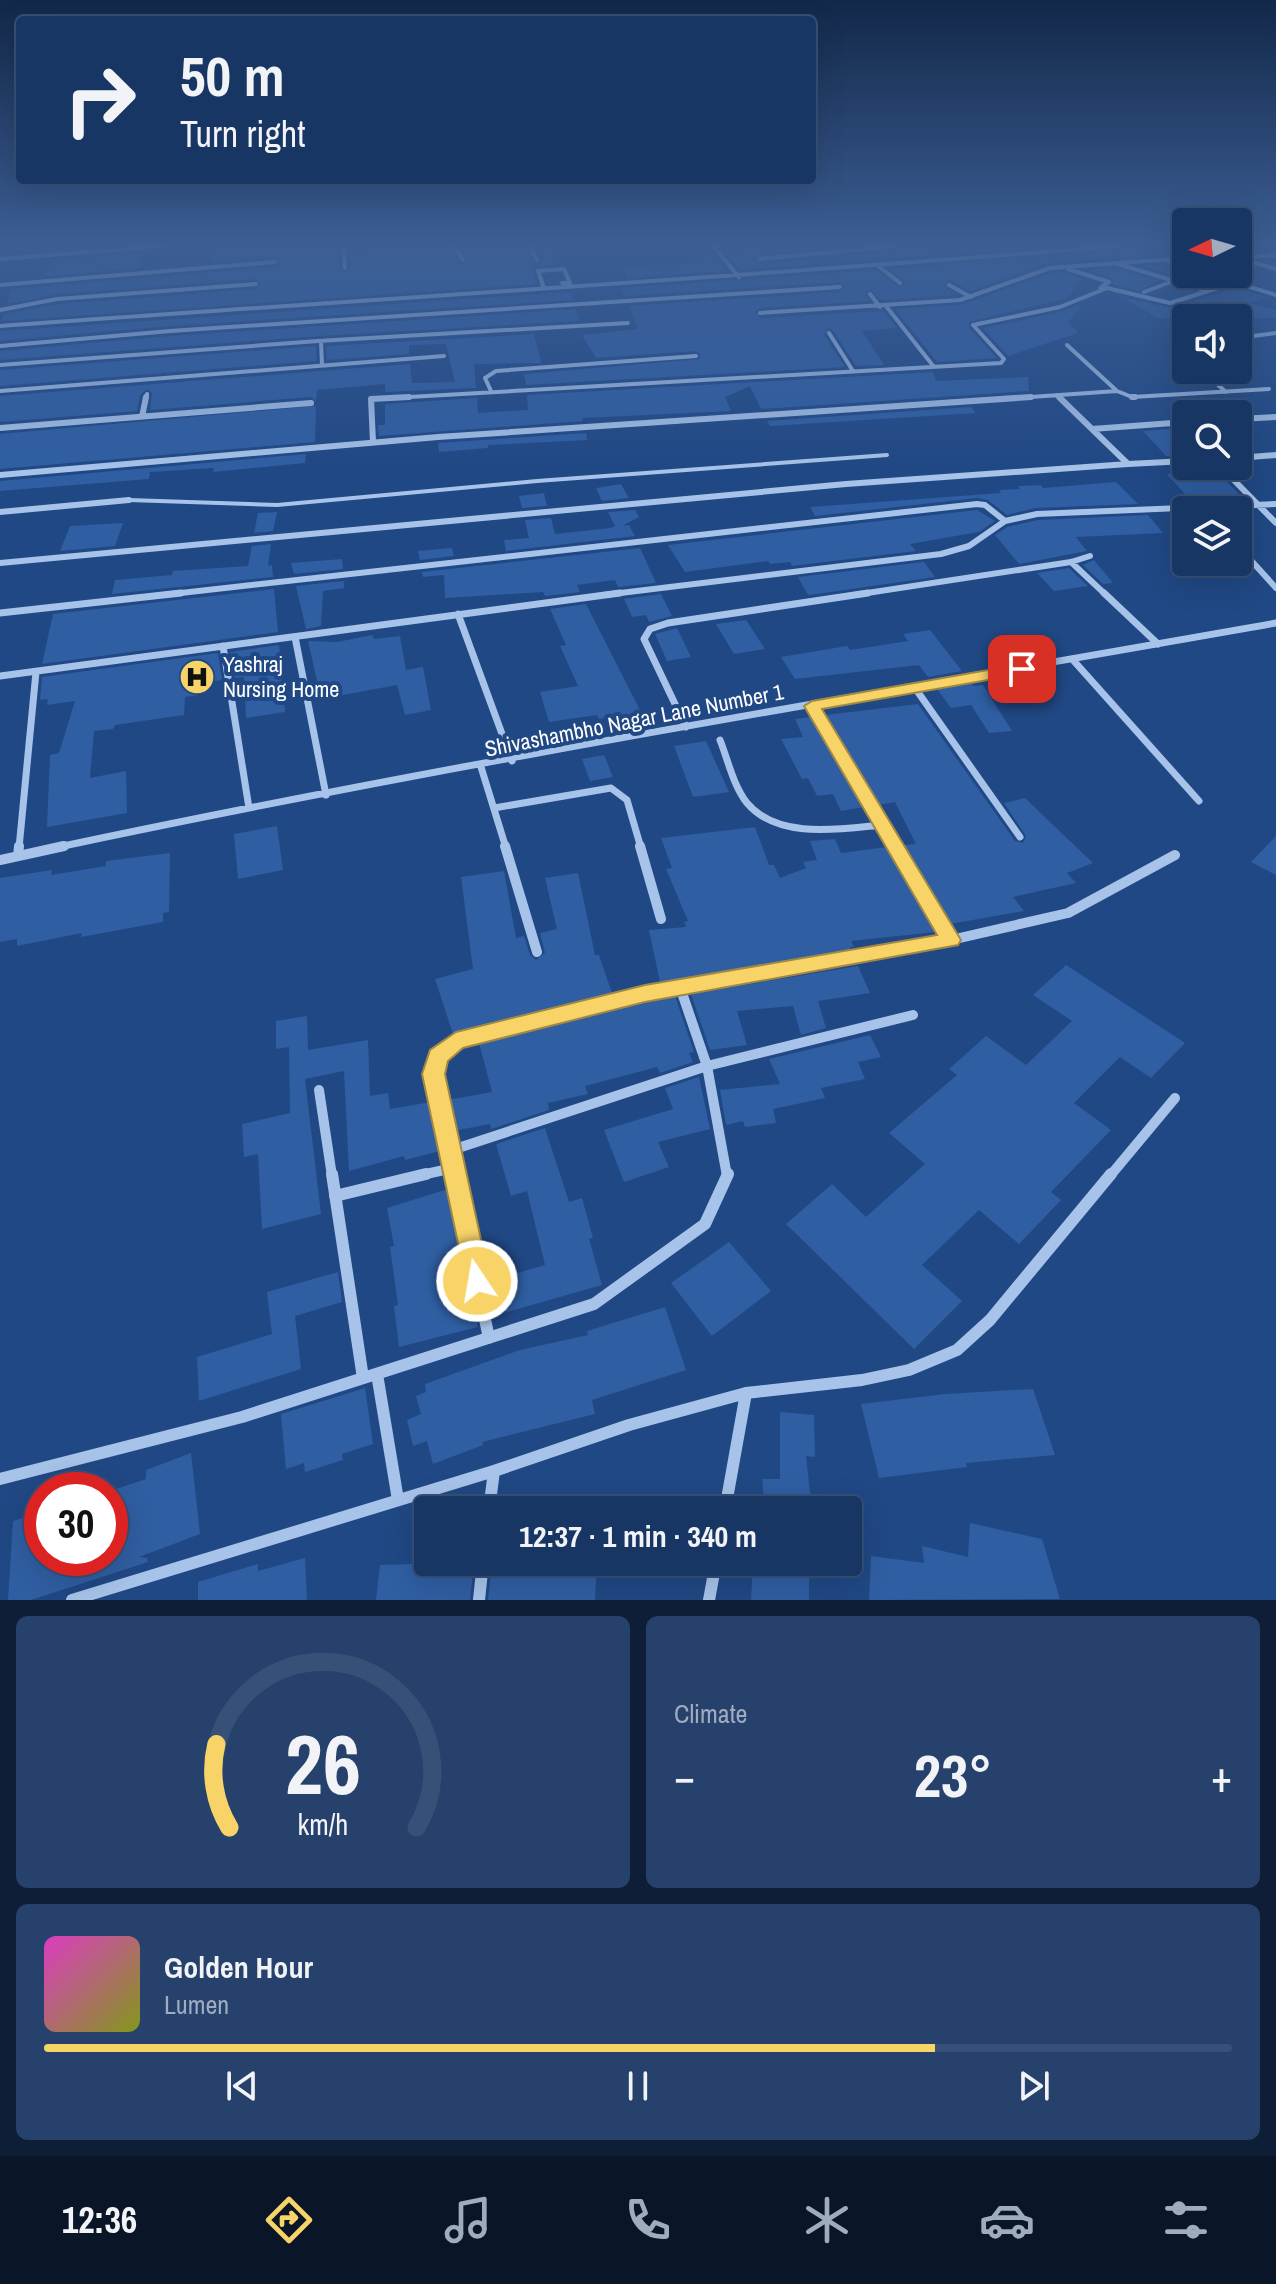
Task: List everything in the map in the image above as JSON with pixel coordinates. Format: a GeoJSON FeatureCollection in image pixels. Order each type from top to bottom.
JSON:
{"type":"FeatureCollection","features":[{"type":"Feature","properties":{"kind":"street"},"geometry":{"type":"LineString","coordinates":[[0,326],[72,321]]}},
{"type":"Feature","properties":{"kind":"street"},"geometry":{"type":"LineString","coordinates":[[0,346],[327,321]]}},
{"type":"Feature","properties":{"kind":"street"},"geometry":{"type":"LineString","coordinates":[[895,321],[934,367]]}},
{"type":"Feature","properties":{"kind":"street"},"geometry":{"type":"LineString","coordinates":[[373,442],[371,399],[1004,361],[973,325],[994,321]]}},
{"type":"Feature","properties":{"kind":"street"},"geometry":{"type":"LineString","coordinates":[[0,365],[321,341],[628,323]]}},
{"type":"Feature","properties":{"kind":"street"},"geometry":{"type":"LineString","coordinates":[[829,333],[853,371]]}},
{"type":"Feature","properties":{"kind":"street"},"geometry":{"type":"LineString","coordinates":[[1252,336],[1276,333]]}},
{"type":"Feature","properties":{"kind":"street"},"geometry":{"type":"LineString","coordinates":[[321,341],[322,365]]}},
{"type":"Feature","properties":{"kind":"street"},"geometry":{"type":"LineString","coordinates":[[1067,345],[1117,391]]}},
{"type":"Feature","properties":{"kind":"street"},"geometry":{"type":"LineString","coordinates":[[0,391],[444,356]]}},
{"type":"Feature","properties":{"kind":"street"},"geometry":{"type":"LineString","coordinates":[[491,391],[485,378],[496,371],[696,356]]}},
{"type":"Feature","properties":{"kind":"street"},"geometry":{"type":"LineString","coordinates":[[1217,384],[1226,392]]}},
{"type":"Feature","properties":{"kind":"street"},"geometry":{"type":"LineString","coordinates":[[0,475],[373,442],[1057,395],[1117,391],[1140,398],[1269,389]]}},
{"type":"Feature","properties":{"kind":"street"},"geometry":{"type":"LineString","coordinates":[[142,417],[147,394]]}},
{"type":"Feature","properties":{"kind":"street"},"geometry":{"type":"LineString","coordinates":[[1057,395],[1128,464]]}},
{"type":"Feature","properties":{"kind":"street"},"geometry":{"type":"LineString","coordinates":[[0,428],[311,403]]}},
{"type":"Feature","properties":{"kind":"street"},"geometry":{"type":"LineString","coordinates":[[1252,418],[1276,417]]}},
{"type":"Feature","properties":{"kind":"street"},"geometry":{"type":"LineString","coordinates":[[1092,429],[1172,423]]}},
{"type":"Feature","properties":{"kind":"street"},"geometry":{"type":"LineString","coordinates":[[1252,457],[1276,455]]}},
{"type":"Feature","properties":{"kind":"street"},"geometry":{"type":"LineString","coordinates":[[0,563],[297,539],[938,476],[1172,462]]}},
{"type":"Feature","properties":{"kind":"street"},"geometry":{"type":"LineString","coordinates":[[1233,480],[1276,523]]}},
{"type":"Feature","properties":{"kind":"street"},"geometry":{"type":"LineString","coordinates":[[0,512],[129,500]]}},
{"type":"Feature","properties":{"kind":"street"},"geometry":{"type":"LineString","coordinates":[[0,613],[977,504],[985,505],[1005,521]]}},
{"type":"Feature","properties":{"kind":"street"},"geometry":{"type":"LineString","coordinates":[[1252,506],[1276,504]]}},
{"type":"Feature","properties":{"kind":"street"},"geometry":{"type":"LineString","coordinates":[[0,676],[458,614],[941,554],[969,546],[1005,521],[1037,514],[1172,509]]}},
{"type":"Feature","properties":{"kind":"street"},"geometry":{"type":"LineString","coordinates":[[686,727],[644,639],[650,629],[668,623],[1071,562],[1090,556]]}},
{"type":"Feature","properties":{"kind":"street"},"geometry":{"type":"LineString","coordinates":[[1252,561],[1276,588]]}},
{"type":"Feature","properties":{"kind":"street"},"geometry":{"type":"LineString","coordinates":[[1071,562],[1158,644]]}},
{"type":"Feature","properties":{"kind":"street"},"geometry":{"type":"LineString","coordinates":[[458,614],[512,761]]}},
{"type":"Feature","properties":{"kind":"street","name":"Shivashambho Nagar Lane Number 1"},"geometry":{"type":"LineString","coordinates":[[0,860],[249,808],[1276,623]]}},
{"type":"Feature","properties":{"kind":"street"},"geometry":{"type":"LineString","coordinates":[[295,637],[326,795]]}},
{"type":"Feature","properties":{"kind":"street"},"geometry":{"type":"LineString","coordinates":[[223,646],[249,808]]}},
{"type":"Feature","properties":{"kind":"street"},"geometry":{"type":"LineString","coordinates":[[1073,660],[1199,801]]}},
{"type":"Feature","properties":{"kind":"street"},"geometry":{"type":"LineString","coordinates":[[18,856],[36,672]]}},
{"type":"Feature","properties":{"kind":"street"},"geometry":{"type":"LineString","coordinates":[[915,688],[1020,837]]}},
{"type":"Feature","properties":{"kind":"street"},"geometry":{"type":"LineString","coordinates":[[812,706],[950,940]]}},
{"type":"Feature","properties":{"kind":"street"},"geometry":{"type":"LineString","coordinates":[[720,740],[747,803],[762,816],[807,829],[882,825]]}},
{"type":"Feature","properties":{"kind":"street"},"geometry":{"type":"LineString","coordinates":[[481,767],[537,952]]}},
{"type":"Feature","properties":{"kind":"street"},"geometry":{"type":"LineString","coordinates":[[494,808],[611,788],[627,800],[661,919]]}},
{"type":"Feature","properties":{"kind":"street"},"geometry":{"type":"LineString","coordinates":[[489,1338],[433,1074],[438,1056],[456,1041],[645,993],[950,940],[1068,913],[1175,855]]}},
{"type":"Feature","properties":{"kind":"street"},"geometry":{"type":"LineString","coordinates":[[0,1479],[242,1417],[594,1304],[705,1224],[728,1174],[707,1066],[680,987]]}},
{"type":"Feature","properties":{"kind":"street"},"geometry":{"type":"LineString","coordinates":[[449,1151],[707,1066],[913,1015]]}},
{"type":"Feature","properties":{"kind":"street"},"geometry":{"type":"LineString","coordinates":[[319,1090],[363,1378]]}},
{"type":"Feature","properties":{"kind":"street"},"geometry":{"type":"LineString","coordinates":[[72,1600],[494,1471],[629,1425],[746,1393],[897,1373],[957,1350],[990,1320],[1175,1098]]}},
{"type":"Feature","properties":{"kind":"street"},"geometry":{"type":"LineString","coordinates":[[335,1196],[453,1168]]}},
{"type":"Feature","properties":{"kind":"street"},"geometry":{"type":"LineString","coordinates":[[377,1374],[398,1500]]}},
{"type":"Feature","properties":{"kind":"street"},"geometry":{"type":"LineString","coordinates":[[728,1496],[746,1393]]}},
{"type":"Feature","properties":{"kind":"street"},"geometry":{"type":"LineString","coordinates":[[491,1496],[494,1471]]}},
{"type":"Feature","properties":{"kind":"street"},"geometry":{"type":"LineString","coordinates":[[479,1600],[482,1576]]}},
{"type":"Feature","properties":{"kind":"street"},"geometry":{"type":"LineString","coordinates":[[709,1600],[713,1576]]}},
{"type":"Feature","properties":{"kind":"lane"},"geometry":{"type":"LineString","coordinates":[[129,500],[277,505],[537,481],[887,455]]}},
{"type":"Feature","properties":{"kind":"building"},"geometry":{"type":"Polygon","coordinates":[[[151,321],[253,321],[0,341],[0,331],[151,321]]]}},
{"type":"Feature","properties":{"kind":"building"},"geometry":{"type":"Polygon","coordinates":[[[401,321],[580,321],[318,336],[0,360],[0,351],[401,321]]]}},
{"type":"Feature","properties":{"kind":"building"},"geometry":{"type":"Polygon","coordinates":[[[635,321],[891,321],[897,328],[862,331],[884,365],[856,366],[833,330],[828,328],[824,335],[845,367],[526,385],[524,374],[700,359],[696,351],[596,358],[582,335],[638,329],[635,321]]]}},
{"type":"Feature","properties":{"kind":"building"},"geometry":{"type":"Polygon","coordinates":[[[904,321],[974,321],[969,322],[969,328],[997,358],[937,362],[904,321]]]}},
{"type":"Feature","properties":{"kind":"building"},"geometry":{"type":"Polygon","coordinates":[[[1019,321],[1069,321],[1078,333],[1008,356],[983,328],[1019,321]]]}},
{"type":"Feature","properties":{"kind":"building"},"geometry":{"type":"Polygon","coordinates":[[[534,334],[541,363],[474,364],[476,388],[385,392],[385,384],[317,390],[316,401],[311,397],[150,410],[152,393],[147,389],[140,395],[137,411],[0,422],[0,396],[410,364],[412,383],[455,382],[446,344],[409,345],[409,354],[327,360],[326,346],[534,334]]]}},
{"type":"Feature","properties":{"kind":"building"},"geometry":{"type":"Polygon","coordinates":[[[316,346],[317,361],[0,386],[0,370],[316,346]]]}},
{"type":"Feature","properties":{"kind":"building"},"geometry":{"type":"Polygon","coordinates":[[[933,372],[936,381],[1028,377],[1029,391],[761,409],[750,386],[725,397],[731,411],[582,418],[583,421],[379,436],[378,425],[385,425],[385,404],[477,398],[478,413],[528,410],[527,395],[933,372]]]}},
{"type":"Feature","properties":{"kind":"building"},"geometry":{"type":"Polygon","coordinates":[[[316,406],[315,442],[0,469],[0,434],[316,406]]]}},
{"type":"Feature","properties":{"kind":"building"},"geometry":{"type":"Polygon","coordinates":[[[971,407],[976,413],[770,426],[767,421],[971,407]]]}},
{"type":"Feature","properties":{"kind":"building"},"geometry":{"type":"Polygon","coordinates":[[[1169,429],[1172,432],[1172,456],[1166,456],[1143,431],[1169,429]]]}},
{"type":"Feature","properties":{"kind":"building"},"geometry":{"type":"Polygon","coordinates":[[[586,433],[587,440],[488,445],[488,448],[439,452],[438,443],[586,433]]]}},
{"type":"Feature","properties":{"kind":"building"},"geometry":{"type":"Polygon","coordinates":[[[306,454],[305,463],[213,472],[214,468],[150,472],[149,479],[0,491],[0,481],[306,454]]]}},
{"type":"Feature","properties":{"kind":"building"},"geometry":{"type":"Polygon","coordinates":[[[1172,480],[1225,480],[1241,496],[1187,496],[1172,480]]]}},
{"type":"Feature","properties":{"kind":"building"},"geometry":{"type":"Polygon","coordinates":[[[1116,482],[1138,504],[1036,508],[1007,515],[988,500],[977,498],[815,516],[810,507],[1001,493],[999,490],[1020,489],[1018,486],[1041,485],[1043,488],[1116,482]]]}},
{"type":"Feature","properties":{"kind":"building"},"geometry":{"type":"Polygon","coordinates":[[[621,484],[629,498],[602,501],[596,488],[621,484]]]}},
{"type":"Feature","properties":{"kind":"building"},"geometry":{"type":"Polygon","coordinates":[[[544,493],[547,506],[522,508],[519,496],[544,493]]]}},
{"type":"Feature","properties":{"kind":"building"},"geometry":{"type":"Polygon","coordinates":[[[635,510],[639,517],[622,526],[629,525],[635,536],[506,551],[504,540],[529,538],[525,520],[551,518],[555,534],[611,528],[615,526],[608,512],[635,510]]]}},
{"type":"Feature","properties":{"kind":"building"},"geometry":{"type":"Polygon","coordinates":[[[977,510],[995,521],[979,532],[910,544],[916,551],[792,566],[790,562],[770,564],[768,561],[685,572],[668,545],[977,510]]]}},
{"type":"Feature","properties":{"kind":"building"},"geometry":{"type":"Polygon","coordinates":[[[277,512],[273,531],[254,533],[258,513],[277,512]]]}},
{"type":"Feature","properties":{"kind":"building"},"geometry":{"type":"Polygon","coordinates":[[[1148,515],[1163,533],[1076,537],[1087,551],[1019,564],[995,535],[1007,527],[1038,520],[1148,515]]]}},
{"type":"Feature","properties":{"kind":"building"},"geometry":{"type":"Polygon","coordinates":[[[123,523],[115,546],[60,551],[70,526],[123,523]]]}},
{"type":"Feature","properties":{"kind":"building"},"geometry":{"type":"Polygon","coordinates":[[[271,544],[268,566],[272,565],[273,577],[112,594],[115,580],[172,575],[173,571],[248,566],[252,546],[271,544]]]}},
{"type":"Feature","properties":{"kind":"building"},"geometry":{"type":"Polygon","coordinates":[[[452,548],[454,556],[420,560],[418,551],[452,548]]]}},
{"type":"Feature","properties":{"kind":"building"},"geometry":{"type":"Polygon","coordinates":[[[640,548],[656,583],[618,587],[615,580],[577,585],[580,592],[545,596],[543,592],[445,598],[444,575],[423,577],[422,572],[640,548]]]}},
{"type":"Feature","properties":{"kind":"building"},"geometry":{"type":"Polygon","coordinates":[[[342,559],[343,569],[294,574],[291,563],[342,559]]]}},
{"type":"Feature","properties":{"kind":"building"},"geometry":{"type":"Polygon","coordinates":[[[1094,560],[1113,583],[1103,584],[1083,565],[1094,560]]]}},
{"type":"Feature","properties":{"kind":"building"},"geometry":{"type":"Polygon","coordinates":[[[924,562],[935,577],[808,595],[798,577],[924,562]]]}},
{"type":"Feature","properties":{"kind":"building"},"geometry":{"type":"Polygon","coordinates":[[[1069,568],[1088,586],[1054,591],[1037,573],[1069,568]]]}},
{"type":"Feature","properties":{"kind":"building"},"geometry":{"type":"Polygon","coordinates":[[[344,581],[344,588],[323,591],[321,626],[306,629],[296,586],[344,581]]]}},
{"type":"Feature","properties":{"kind":"building"},"geometry":{"type":"Polygon","coordinates":[[[274,589],[278,632],[42,664],[53,614],[274,589]]]}},
{"type":"Feature","properties":{"kind":"building"},"geometry":{"type":"Polygon","coordinates":[[[661,594],[672,616],[649,622],[646,615],[632,617],[624,599],[661,594]]]}},
{"type":"Feature","properties":{"kind":"building"},"geometry":{"type":"Polygon","coordinates":[[[586,604],[641,712],[634,713],[638,720],[613,724],[610,717],[599,719],[597,715],[549,722],[540,692],[578,686],[560,646],[566,645],[550,609],[586,604]]]}},
{"type":"Feature","properties":{"kind":"building"},"geometry":{"type":"Polygon","coordinates":[[[746,620],[765,649],[734,654],[716,624],[746,620]]]}},
{"type":"Feature","properties":{"kind":"building"},"geometry":{"type":"Polygon","coordinates":[[[677,628],[691,657],[667,661],[655,634],[677,628]]]}},
{"type":"Feature","properties":{"kind":"building"},"geometry":{"type":"Polygon","coordinates":[[[930,630],[962,671],[928,677],[919,665],[795,679],[781,657],[847,646],[850,650],[908,641],[903,634],[930,630]]]}},
{"type":"Feature","properties":{"kind":"building"},"geometry":{"type":"Polygon","coordinates":[[[372,635],[374,639],[400,636],[406,670],[423,667],[431,710],[405,715],[397,685],[321,699],[308,641],[337,642],[372,635]]]}},
{"type":"Feature","properties":{"kind":"building"},"geometry":{"type":"Polygon","coordinates":[[[279,645],[285,712],[246,718],[244,677],[235,678],[230,652],[279,645]]]}},
{"type":"Feature","properties":{"kind":"building"},"geometry":{"type":"Polygon","coordinates":[[[218,653],[222,680],[200,683],[199,695],[185,697],[184,715],[94,731],[90,778],[126,771],[127,813],[47,827],[50,755],[59,753],[75,701],[47,705],[48,699],[40,700],[42,677],[218,653]]]}},
{"type":"Feature","properties":{"kind":"building"},"geometry":{"type":"Polygon","coordinates":[[[971,683],[973,686],[983,685],[1012,731],[989,733],[971,705],[951,708],[937,689],[971,683]]]}},
{"type":"Feature","properties":{"kind":"building"},"geometry":{"type":"Polygon","coordinates":[[[918,704],[1015,841],[1023,843],[1026,836],[1004,803],[1025,798],[1093,863],[1067,873],[1076,883],[1013,897],[1024,911],[950,924],[904,845],[916,844],[895,802],[878,805],[825,715],[918,704]]]}},
{"type":"Feature","properties":{"kind":"building"},"geometry":{"type":"Polygon","coordinates":[[[811,717],[864,807],[841,811],[833,794],[817,796],[808,778],[802,779],[781,739],[803,737],[795,719],[811,717]]]}},
{"type":"Feature","properties":{"kind":"building"},"geometry":{"type":"Polygon","coordinates":[[[706,741],[729,792],[693,797],[674,746],[706,741]]]}},
{"type":"Feature","properties":{"kind":"building"},"geometry":{"type":"Polygon","coordinates":[[[604,755],[613,777],[590,781],[582,759],[604,755]]]}},
{"type":"Feature","properties":{"kind":"building"},"geometry":{"type":"Polygon","coordinates":[[[277,826],[283,870],[238,879],[234,834],[277,826]]]}},
{"type":"Feature","properties":{"kind":"building"},"geometry":{"type":"Polygon","coordinates":[[[755,827],[769,865],[774,865],[780,878],[806,868],[803,862],[817,860],[810,841],[835,839],[841,853],[887,847],[936,932],[851,941],[854,947],[850,947],[851,951],[660,982],[649,930],[686,927],[684,922],[688,921],[666,869],[672,868],[661,838],[755,827]]]}},
{"type":"Feature","properties":{"kind":"building"},"geometry":{"type":"Polygon","coordinates":[[[1276,836],[1276,875],[1251,862],[1276,836]]]}},
{"type":"Feature","properties":{"kind":"building"},"geometry":{"type":"Polygon","coordinates":[[[170,853],[169,912],[163,913],[163,922],[17,946],[17,939],[0,942],[0,878],[52,870],[51,875],[106,866],[106,861],[170,853]]]}},
{"type":"Feature","properties":{"kind":"building"},"geometry":{"type":"Polygon","coordinates":[[[504,871],[516,938],[524,936],[530,955],[536,960],[545,953],[540,933],[557,929],[545,878],[578,873],[595,955],[599,955],[612,993],[453,1034],[435,979],[473,969],[461,877],[504,871]]]}},
{"type":"Feature","properties":{"kind":"building"},"geometry":{"type":"Polygon","coordinates":[[[1066,965],[1185,1043],[1151,1078],[1120,1057],[1074,1103],[1111,1130],[1051,1192],[1061,1200],[1019,1244],[979,1210],[922,1265],[962,1301],[914,1349],[786,1224],[832,1184],[866,1217],[925,1164],[889,1133],[957,1075],[949,1069],[986,1036],[1026,1065],[1072,1021],[1033,995],[1066,965]]]}},
{"type":"Feature","properties":{"kind":"building"},"geometry":{"type":"Polygon","coordinates":[[[858,966],[870,993],[818,1001],[826,1028],[801,1035],[793,1006],[737,1011],[747,1045],[710,1050],[691,994],[858,966]]]}},
{"type":"Feature","properties":{"kind":"building"},"geometry":{"type":"Polygon","coordinates":[[[675,996],[694,1052],[689,1053],[693,1062],[660,1073],[657,1067],[585,1086],[588,1094],[548,1103],[549,1110],[491,1129],[490,1124],[453,1131],[447,1100],[492,1092],[479,1043],[675,996]]]}},
{"type":"Feature","properties":{"kind":"building"},"geometry":{"type":"Polygon","coordinates":[[[307,1016],[308,1050],[368,1040],[370,1096],[388,1093],[390,1109],[431,1102],[440,1151],[405,1160],[404,1156],[349,1171],[344,1071],[305,1079],[321,1214],[262,1229],[258,1154],[244,1157],[242,1124],[290,1113],[289,1047],[276,1049],[276,1021],[307,1016]]]}},
{"type":"Feature","properties":{"kind":"building"},"geometry":{"type":"Polygon","coordinates":[[[870,1035],[881,1057],[858,1062],[865,1079],[821,1088],[825,1098],[773,1109],[776,1123],[745,1127],[743,1121],[726,1125],[720,1090],[780,1084],[769,1059],[870,1035]]]}},
{"type":"Feature","properties":{"kind":"building"},"geometry":{"type":"Polygon","coordinates":[[[699,1077],[710,1129],[658,1142],[669,1167],[624,1182],[604,1130],[673,1109],[665,1088],[699,1077]]]}},
{"type":"Feature","properties":{"kind":"building"},"geometry":{"type":"Polygon","coordinates":[[[545,1128],[569,1202],[582,1198],[602,1285],[493,1316],[486,1282],[545,1265],[527,1191],[511,1196],[496,1144],[545,1128]]]}},
{"type":"Feature","properties":{"kind":"building"},"geometry":{"type":"Polygon","coordinates":[[[448,1189],[478,1327],[399,1347],[394,1306],[398,1305],[390,1247],[394,1246],[387,1208],[448,1189]]]}},
{"type":"Feature","properties":{"kind":"building"},"geometry":{"type":"Polygon","coordinates":[[[729,1242],[771,1291],[712,1336],[671,1283],[729,1242]]]}},
{"type":"Feature","properties":{"kind":"building"},"geometry":{"type":"Polygon","coordinates":[[[338,1272],[342,1302],[295,1316],[301,1369],[199,1401],[197,1357],[272,1334],[267,1292],[338,1272]]]}},
{"type":"Feature","properties":{"kind":"building"},"geometry":{"type":"Polygon","coordinates":[[[665,1307],[686,1370],[592,1400],[595,1414],[482,1442],[483,1445],[433,1464],[427,1441],[413,1446],[407,1420],[421,1414],[416,1396],[426,1392],[425,1384],[520,1350],[588,1335],[587,1331],[665,1307]]]}},
{"type":"Feature","properties":{"kind":"building"},"geometry":{"type":"Polygon","coordinates":[[[365,1388],[373,1444],[342,1454],[343,1460],[305,1472],[304,1463],[286,1469],[281,1414],[365,1388]]]}},
{"type":"Feature","properties":{"kind":"building"},"geometry":{"type":"Polygon","coordinates":[[[1033,1389],[1055,1455],[966,1463],[967,1467],[879,1478],[861,1404],[945,1394],[1033,1389]]]}},
{"type":"Feature","properties":{"kind":"building"},"geometry":{"type":"Polygon","coordinates":[[[780,1412],[814,1415],[815,1457],[806,1456],[810,1496],[764,1496],[762,1479],[780,1479],[780,1412]]]}},
{"type":"Feature","properties":{"kind":"building"},"geometry":{"type":"Polygon","coordinates":[[[191,1453],[200,1534],[139,1557],[147,1558],[148,1562],[128,1568],[128,1485],[146,1479],[146,1470],[191,1453]]]}},
{"type":"Feature","properties":{"kind":"building"},"geometry":{"type":"Polygon","coordinates":[[[24,1518],[24,1576],[105,1576],[31,1600],[8,1600],[13,1521],[24,1518]]]}},
{"type":"Feature","properties":{"kind":"building"},"geometry":{"type":"Polygon","coordinates":[[[970,1523],[1042,1539],[1060,1599],[869,1600],[871,1556],[924,1563],[922,1546],[968,1557],[970,1523]]]}},
{"type":"Feature","properties":{"kind":"building"},"geometry":{"type":"Polygon","coordinates":[[[305,1558],[307,1600],[198,1600],[198,1582],[258,1564],[258,1571],[305,1558]]]}},
{"type":"Feature","properties":{"kind":"building"},"geometry":{"type":"Polygon","coordinates":[[[414,1564],[414,1576],[473,1576],[470,1600],[376,1600],[380,1565],[414,1564]]]}},
{"type":"Feature","properties":{"kind":"building"},"geometry":{"type":"Polygon","coordinates":[[[491,1576],[596,1576],[595,1600],[488,1600],[491,1576]]]}},
{"type":"Feature","properties":{"kind":"building"},"geometry":{"type":"Polygon","coordinates":[[[752,1576],[809,1576],[809,1600],[751,1600],[752,1576]]]}},
{"type":"Feature","properties":{"kind":"place","name":"Yashraj Nursing Home"},"geometry":{"type":"Point","coordinates":[197,677]}},
{"type":"Feature","properties":{"kind":"route"},"geometry":{"type":"LineString","coordinates":[[477,1281],[433,1074],[438,1056],[456,1041],[645,993],[950,940],[812,706],[1022,669]]}}]}
